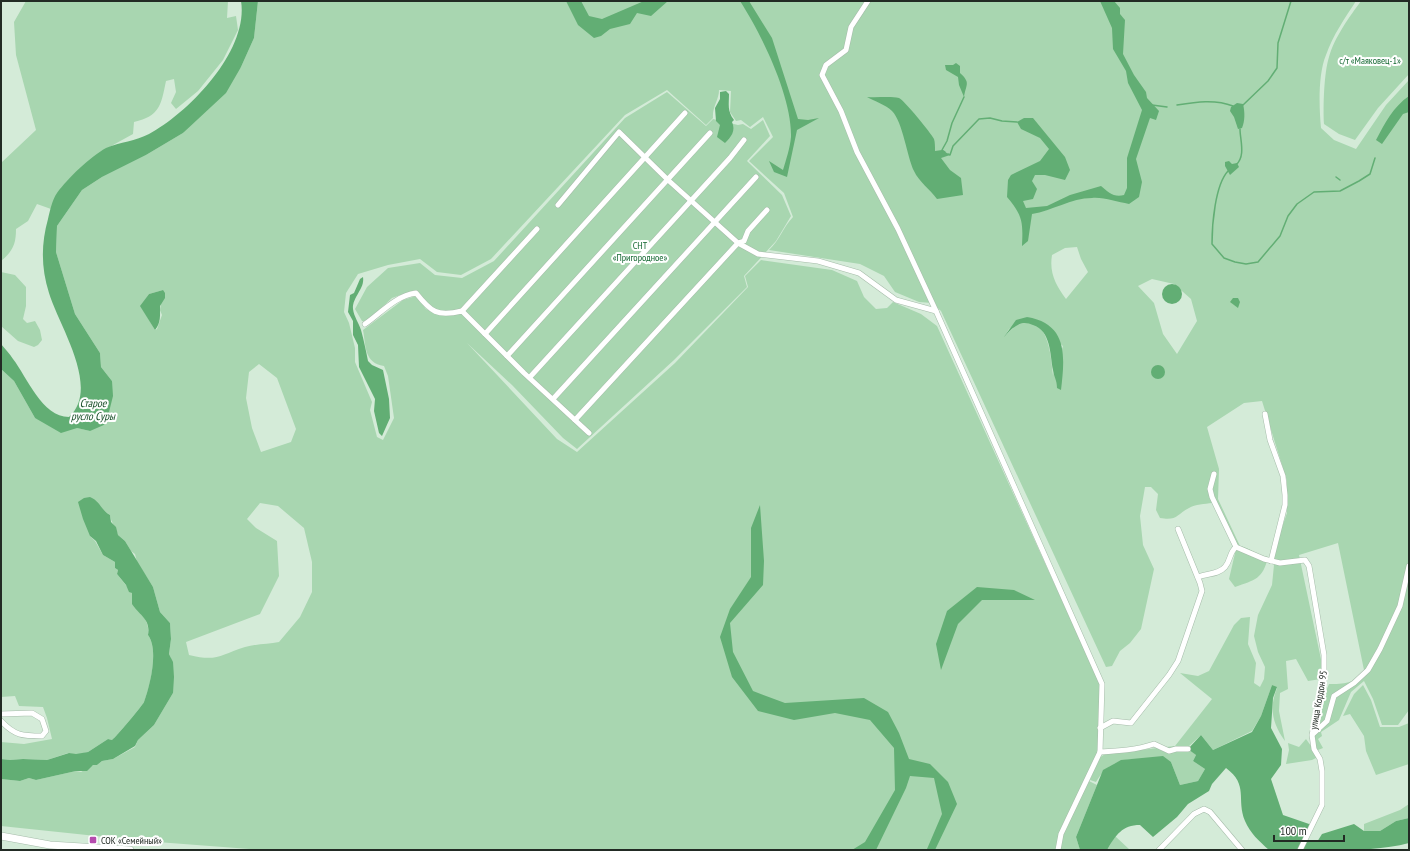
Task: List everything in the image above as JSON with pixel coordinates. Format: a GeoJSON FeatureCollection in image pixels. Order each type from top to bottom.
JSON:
{"type":"FeatureCollection","features":[{"type":"Feature","properties":{"kind":"main road"},"geometry":{"type":"LineString","coordinates":[[1,836],[50,845],[130,850]]}},
{"type":"Feature","properties":{"kind":"street"},"geometry":{"type":"LineString","coordinates":[[868,1],[851,27],[846,50],[826,64],[822,75],[841,111],[857,152],[898,229],[936,311],[1102,684],[1100,752],[1061,834],[1058,850]]}},
{"type":"Feature","properties":{"kind":"street"},"geometry":{"type":"LineString","coordinates":[[485,334],[685,113]]}},
{"type":"Feature","properties":{"kind":"street"},"geometry":{"type":"LineString","coordinates":[[558,205],[619,132],[668,180],[738,243],[758,254],[818,261],[859,273],[896,300],[936,311]]}},
{"type":"Feature","properties":{"kind":"street"},"geometry":{"type":"LineString","coordinates":[[507,356],[710,133]]}},
{"type":"Feature","properties":{"kind":"street"},"geometry":{"type":"LineString","coordinates":[[530,377],[692,200],[744,140]]}},
{"type":"Feature","properties":{"kind":"street"},"geometry":{"type":"LineString","coordinates":[[553,398],[756,177]]}},
{"type":"Feature","properties":{"kind":"street"},"geometry":{"type":"LineString","coordinates":[[575,420],[738,243],[744,241],[748,231],[767,210]]}},
{"type":"Feature","properties":{"kind":"street"},"geometry":{"type":"LineString","coordinates":[[365,324],[381,313],[392,301],[416,293],[428,309],[448,314],[462,311],[537,229]]}},
{"type":"Feature","properties":{"kind":"street"},"geometry":{"type":"LineString","coordinates":[[462,311],[507,356],[589,433]]}},
{"type":"Feature","properties":{"kind":"street"},"geometry":{"type":"LineString","coordinates":[[1214,474],[1210,489],[1212,496],[1236,547],[1272,561],[1285,505],[1285,495],[1283,476],[1270,440],[1265,414]]}},
{"type":"Feature","properties":{"kind":"street"},"geometry":{"type":"LineString","coordinates":[[1100,728],[1113,721],[1131,723],[1169,675],[1178,661],[1202,591],[1198,577],[1178,530]]}},
{"type":"Feature","properties":{"kind":"street"},"geometry":{"type":"LineString","coordinates":[[1198,577],[1221,571],[1229,561],[1231,551],[1236,547]]}},
{"type":"Feature","properties":{"kind":"street","name":"улица Кордон 95"},"geometry":{"type":"LineString","coordinates":[[1272,561],[1286,563],[1305,560],[1309,566],[1324,668],[1312,735],[1314,749],[1320,760],[1322,771],[1322,805],[1300,850]]}},
{"type":"Feature","properties":{"kind":"street"},"geometry":{"type":"LineString","coordinates":[[1312,735],[1327,721],[1334,696],[1354,683],[1368,670],[1380,649],[1400,606],[1409,566]]}},
{"type":"Feature","properties":{"kind":"street"},"geometry":{"type":"LineString","coordinates":[[1,714],[32,713],[42,719],[46,731],[42,736],[22,736],[8,729],[1,721]]}},
{"type":"Feature","properties":{"kind":"street"},"geometry":{"type":"LineString","coordinates":[[1100,752],[1137,749],[1154,744],[1169,751],[1176,749],[1188,749]]}},
{"type":"Feature","properties":{"kind":"street"},"geometry":{"type":"LineString","coordinates":[[1159,850],[1194,814],[1204,809],[1210,812],[1242,850]]}},
{"type":"Feature","properties":{"kind":"green space"},"geometry":{"type":"Polygon","coordinates":[[[26,1],[228,1],[227,18],[236,16],[238,30],[223,60],[198,91],[176,109],[171,103],[176,92],[174,79],[166,81],[161,103],[154,113],[143,120],[134,122],[133,134],[96,156],[74,174],[57,196],[51,209],[37,204],[28,221],[16,229],[13,247],[1,261],[1,163],[36,130],[16,55],[14,22],[26,1]]]}},
{"type":"Feature","properties":{"kind":"green space","name":"СНТ «Пригородное»"},"geometry":{"type":"Polygon","coordinates":[[[258,1],[1356,1],[1336,34],[1323,63],[1320,91],[1321,128],[1334,140],[1356,149],[1386,105],[1409,80],[1409,710],[1398,725],[1382,725],[1373,699],[1364,681],[1351,692],[1339,720],[1321,732],[1322,736],[1318,739],[1323,748],[1318,750],[1320,756],[1312,760],[1286,764],[1289,750],[1288,743],[1299,747],[1306,739],[1311,746],[1315,743],[1319,713],[1329,684],[1353,681],[1361,675],[1364,670],[1338,543],[1299,555],[1322,664],[1321,679],[1308,681],[1296,659],[1286,661],[1288,689],[1280,693],[1279,711],[1285,741],[1277,728],[1273,715],[1273,702],[1277,688],[1272,685],[1261,716],[1252,731],[1213,750],[1201,735],[1188,747],[1196,755],[1193,761],[1205,769],[1198,781],[1180,785],[1171,762],[1139,759],[1119,762],[1103,772],[1096,782],[1090,780],[1099,758],[1105,754],[1175,746],[1212,699],[1180,673],[1198,676],[1209,671],[1234,625],[1241,618],[1250,617],[1248,644],[1256,663],[1254,683],[1260,687],[1264,679],[1265,667],[1258,652],[1254,636],[1258,615],[1272,585],[1274,565],[1272,556],[1287,513],[1287,481],[1262,401],[1244,403],[1207,427],[1219,469],[1218,499],[1240,546],[1268,557],[1264,570],[1257,578],[1235,587],[1229,579],[1236,549],[1226,526],[1212,503],[1200,504],[1191,507],[1176,517],[1170,519],[1160,518],[1156,510],[1158,494],[1151,487],[1145,487],[1140,516],[1143,545],[1154,569],[1141,629],[1130,643],[1120,651],[1112,666],[1106,667],[941,311],[932,303],[919,302],[895,292],[884,276],[860,264],[769,250],[776,242],[793,217],[784,193],[749,161],[773,137],[763,117],[750,127],[741,120],[736,121],[730,112],[731,91],[719,90],[713,118],[706,125],[667,90],[625,115],[491,259],[461,275],[437,272],[420,259],[388,265],[358,274],[346,293],[344,312],[349,323],[355,348],[355,362],[372,402],[370,410],[377,437],[383,440],[394,418],[388,376],[384,366],[377,364],[369,358],[363,330],[403,300],[416,296],[426,309],[433,312],[415,290],[392,298],[366,322],[362,321],[355,309],[367,287],[388,268],[420,263],[435,275],[462,278],[494,261],[625,118],[667,92],[706,126],[713,119],[738,125],[743,124],[751,129],[763,120],[770,136],[747,161],[782,195],[791,216],[776,241],[744,276],[747,287],[674,360],[577,449],[563,438],[512,385],[467,343],[557,439],[577,452],[675,363],[748,287],[745,276],[761,260],[832,270],[857,281],[864,297],[876,309],[887,308],[893,302],[921,314],[937,326],[1100,684],[1098,752],[1087,780],[1097,785],[1076,837],[1080,850],[262,850],[144,841],[1,826],[1,779],[20,781],[29,778],[36,780],[76,771],[81,772],[93,765],[97,765],[102,761],[113,759],[135,747],[138,740],[154,725],[173,693],[171,658],[169,654],[171,639],[170,623],[160,612],[153,587],[137,562],[135,554],[131,551],[125,541],[118,535],[110,515],[102,509],[90,536],[95,541],[103,555],[115,562],[115,568],[118,570],[117,574],[132,593],[134,607],[145,619],[148,627],[148,635],[153,650],[153,659],[151,678],[144,702],[112,740],[108,739],[88,752],[76,755],[68,753],[47,760],[1,759],[1,742],[24,744],[52,739],[43,707],[19,706],[15,696],[1,697],[1,369],[14,381],[35,418],[90,431],[112,381],[101,367],[100,353],[75,314],[56,252],[57,226],[82,190],[102,177],[146,155],[183,133],[241,67],[254,38],[258,1]],[[1077,247],[1065,248],[1052,255],[1052,273],[1059,289],[1066,299],[1088,272],[1077,247]],[[1152,279],[1138,286],[1154,303],[1163,334],[1177,354],[1197,321],[1191,299],[1174,284],[1152,279]],[[163,290],[149,294],[141,306],[155,330],[157,329],[162,315],[160,310],[163,290]],[[1027,317],[1009,329],[1005,336],[1020,324],[1030,323],[1037,325],[1027,317]],[[1037,325],[1043,331],[1047,339],[1053,375],[1063,346],[1037,325]],[[259,364],[249,372],[246,398],[252,428],[261,452],[291,442],[296,429],[277,378],[259,364]],[[260,503],[247,519],[256,528],[277,541],[279,576],[260,614],[186,642],[189,655],[212,658],[249,646],[279,642],[300,617],[312,592],[312,562],[304,528],[278,506],[260,503]]]}},
{"type":"Feature","properties":{"kind":"green space","name":"с/т «Маяковец-1»"},"geometry":{"type":"Polygon","coordinates":[[[1361,1],[1409,1],[1409,74],[1378,108],[1355,140],[1339,134],[1324,124],[1324,99],[1327,64],[1331,50],[1352,13],[1361,1]]]}},
{"type":"Feature","properties":{"kind":"green space"},"geometry":{"type":"Polygon","coordinates":[[[1,272],[15,275],[26,287],[26,306],[23,319],[27,323],[35,321],[40,330],[42,340],[34,347],[18,341],[1,326],[1,272]]]}},
{"type":"Feature","properties":{"kind":"green space"},"geometry":{"type":"Polygon","coordinates":[[[1363,685],[1371,700],[1380,727],[1399,727],[1409,723],[1409,764],[1376,775],[1366,751],[1364,736],[1350,714],[1343,716],[1354,694],[1363,685]]]}},
{"type":"Feature","properties":{"kind":"green space"},"geometry":{"type":"Polygon","coordinates":[[[1409,804],[1409,818],[1396,821],[1380,831],[1364,831],[1364,824],[1400,810],[1409,804]]]}},
{"type":"Feature","properties":{"kind":"green space"},"geometry":{"type":"Polygon","coordinates":[[[1115,836],[1130,850],[1107,850],[1115,836]]]}},
{"type":"Feature","properties":{"kind":"water","name":"Старое русло Суры"},"geometry":{"type":"Polygon","coordinates":[[[241,1],[258,1],[254,38],[241,67],[226,93],[183,133],[146,155],[102,177],[82,190],[57,226],[56,252],[75,314],[100,353],[101,367],[112,381],[113,396],[106,424],[90,431],[77,428],[61,433],[35,418],[14,381],[1,369],[1,344],[12,357],[36,395],[51,410],[59,415],[69,417],[78,405],[81,390],[75,356],[54,307],[44,274],[44,238],[50,209],[54,199],[62,187],[86,162],[106,148],[149,134],[182,111],[198,95],[213,78],[226,59],[236,39],[241,20],[241,1]]]}},
{"type":"Feature","properties":{"kind":"water"},"geometry":{"type":"Polygon","coordinates":[[[566,1],[581,1],[589,16],[602,19],[644,1],[668,1],[651,16],[637,13],[630,24],[610,29],[601,36],[594,38],[578,25],[566,1]]]}},
{"type":"Feature","properties":{"kind":"water"},"geometry":{"type":"Polygon","coordinates":[[[740,1],[749,1],[772,38],[798,119],[808,120],[819,118],[797,130],[787,177],[774,172],[769,161],[783,170],[791,137],[787,104],[766,48],[740,1]]]}},
{"type":"Feature","properties":{"kind":"water"},"geometry":{"type":"Polygon","coordinates":[[[1100,1],[1114,1],[1120,8],[1120,14],[1125,20],[1123,54],[1134,75],[1146,92],[1147,98],[1159,111],[1156,120],[1150,118],[1136,159],[1142,182],[1139,197],[1129,204],[1101,198],[1077,200],[1032,214],[1028,241],[1022,246],[1021,220],[1016,209],[1007,197],[1008,180],[1011,175],[1040,161],[1049,149],[1040,138],[1021,129],[1017,122],[1024,118],[1033,118],[1065,157],[1070,170],[1065,180],[1045,175],[1035,175],[1032,181],[1037,189],[1033,199],[1023,201],[1026,208],[1047,206],[1070,195],[1101,186],[1111,194],[1117,196],[1124,195],[1127,188],[1127,158],[1142,110],[1128,83],[1126,71],[1113,49],[1112,28],[1100,1]]]}},
{"type":"Feature","properties":{"kind":"water"},"geometry":{"type":"Polygon","coordinates":[[[956,63],[960,66],[960,73],[967,82],[964,97],[959,85],[958,77],[946,70],[945,65],[953,65],[956,63]]]}},
{"type":"Feature","properties":{"kind":"water"},"geometry":{"type":"Polygon","coordinates":[[[726,91],[729,94],[729,110],[734,120],[732,122],[732,134],[725,143],[717,137],[720,125],[716,121],[715,108],[720,99],[720,92],[726,91]]]}},
{"type":"Feature","properties":{"kind":"water"},"geometry":{"type":"Polygon","coordinates":[[[1409,96],[1409,112],[1403,114],[1382,144],[1376,140],[1394,110],[1409,96]]]}},
{"type":"Feature","properties":{"kind":"water"},"geometry":{"type":"Polygon","coordinates":[[[867,97],[899,98],[906,104],[934,139],[935,151],[942,150],[950,155],[941,158],[950,170],[961,178],[963,195],[937,199],[919,179],[911,165],[902,131],[896,116],[887,107],[867,97]]]}},
{"type":"Feature","properties":{"kind":"water"},"geometry":{"type":"Polygon","coordinates":[[[1237,103],[1243,104],[1244,113],[1242,128],[1238,129],[1234,117],[1230,111],[1231,107],[1237,103]]]}},
{"type":"Feature","properties":{"kind":"water"},"geometry":{"type":"Polygon","coordinates":[[[1229,161],[1232,164],[1237,163],[1239,167],[1230,175],[1225,166],[1225,162],[1229,161]]]}},
{"type":"Feature","properties":{"kind":"water"},"geometry":{"type":"Polygon","coordinates":[[[363,277],[362,285],[354,301],[353,309],[354,315],[361,330],[368,361],[372,365],[383,370],[389,399],[390,418],[382,436],[379,433],[374,411],[375,399],[359,367],[358,345],[353,335],[353,321],[348,312],[350,295],[354,293],[360,279],[363,277]]]}},
{"type":"Feature","properties":{"kind":"water"},"geometry":{"type":"Polygon","coordinates":[[[1172,284],[1179,287],[1182,294],[1179,301],[1172,304],[1165,301],[1162,294],[1165,287],[1172,284]]]}},
{"type":"Feature","properties":{"kind":"water"},"geometry":{"type":"Polygon","coordinates":[[[163,290],[165,293],[165,298],[160,306],[159,322],[155,330],[140,306],[149,294],[163,290]]]}},
{"type":"Feature","properties":{"kind":"water"},"geometry":{"type":"Polygon","coordinates":[[[1233,298],[1238,298],[1240,302],[1238,308],[1230,302],[1233,298]]]}},
{"type":"Feature","properties":{"kind":"water"},"geometry":{"type":"Polygon","coordinates":[[[1027,317],[1040,321],[1050,327],[1057,334],[1061,343],[1063,354],[1061,390],[1057,388],[1049,344],[1043,332],[1039,328],[1022,323],[1014,327],[1004,337],[1016,320],[1027,317]]]}},
{"type":"Feature","properties":{"kind":"water"},"geometry":{"type":"Polygon","coordinates":[[[1155,365],[1161,365],[1165,369],[1165,375],[1161,379],[1155,379],[1151,375],[1151,369],[1155,365]]]}},
{"type":"Feature","properties":{"kind":"water"},"geometry":{"type":"Polygon","coordinates":[[[90,497],[110,515],[111,522],[116,527],[118,535],[125,541],[153,587],[160,612],[170,623],[171,639],[169,654],[173,662],[173,693],[154,725],[138,740],[135,746],[113,759],[102,761],[97,765],[93,765],[87,771],[76,771],[36,780],[29,778],[20,781],[1,779],[1,759],[47,760],[69,753],[76,754],[88,752],[108,739],[112,740],[144,702],[151,677],[153,658],[153,649],[148,635],[148,625],[132,604],[132,593],[129,592],[126,585],[117,574],[118,570],[115,568],[115,562],[103,555],[96,541],[90,536],[78,502],[84,498],[90,497]]]}},
{"type":"Feature","properties":{"kind":"water"},"geometry":{"type":"Polygon","coordinates":[[[760,505],[764,561],[763,585],[730,623],[733,652],[753,691],[785,703],[864,698],[888,712],[899,733],[909,759],[930,764],[948,782],[957,804],[935,850],[927,849],[942,814],[934,778],[910,776],[906,788],[876,850],[852,850],[865,842],[895,790],[894,748],[870,720],[835,713],[794,720],[758,711],[732,677],[720,637],[730,609],[751,577],[751,528],[760,505]]]}},
{"type":"Feature","properties":{"kind":"water"},"geometry":{"type":"Polygon","coordinates":[[[977,587],[1014,590],[1035,600],[982,600],[958,624],[941,670],[936,644],[947,611],[977,587]]]}},
{"type":"Feature","properties":{"kind":"water"},"geometry":{"type":"Polygon","coordinates":[[[1272,685],[1277,687],[1273,698],[1271,728],[1282,749],[1281,765],[1271,779],[1283,815],[1312,825],[1300,850],[1269,850],[1255,837],[1245,821],[1241,806],[1240,786],[1233,774],[1226,768],[1212,784],[1209,791],[1188,804],[1177,817],[1153,837],[1140,825],[1134,825],[1120,832],[1107,850],[1080,850],[1076,837],[1103,770],[1121,760],[1163,756],[1171,762],[1180,785],[1198,781],[1205,769],[1193,761],[1196,755],[1188,749],[1201,735],[1213,750],[1252,732],[1261,716],[1272,685]]]}},
{"type":"Feature","properties":{"kind":"water"},"geometry":{"type":"Polygon","coordinates":[[[1409,818],[1409,843],[1373,849],[1312,850],[1322,834],[1354,824],[1364,831],[1380,831],[1396,821],[1409,818]]]}},
{"type":"Feature","properties":{"kind":"waterway"},"geometry":{"type":"LineString","coordinates":[[1243,105],[1268,81],[1277,68],[1278,43],[1291,1]]}},
{"type":"Feature","properties":{"kind":"waterway"},"geometry":{"type":"LineString","coordinates":[[945,152],[942,150],[964,97]]}},
{"type":"Feature","properties":{"kind":"waterway"},"geometry":{"type":"LineString","coordinates":[[1177,105],[1198,102],[1219,102],[1233,106]]}},
{"type":"Feature","properties":{"kind":"waterway"},"geometry":{"type":"LineString","coordinates":[[1152,105],[1167,107]]}},
{"type":"Feature","properties":{"kind":"waterway"},"geometry":{"type":"LineString","coordinates":[[948,154],[950,155],[953,146],[979,119],[990,118],[1002,121],[1017,122]]}},
{"type":"Feature","properties":{"kind":"waterway"},"geometry":{"type":"LineString","coordinates":[[1236,165],[1242,153],[1240,129]]}},
{"type":"Feature","properties":{"kind":"waterway"},"geometry":{"type":"LineString","coordinates":[[1228,171],[1217,195],[1212,244],[1224,258],[1246,264],[1258,262],[1280,236],[1288,216],[1297,204],[1314,192],[1340,191],[1359,181],[1370,174],[1375,158]]}},
{"type":"Feature","properties":{"kind":"waterway"},"geometry":{"type":"LineString","coordinates":[[1336,177],[1340,180]]}},
{"type":"Feature","properties":{"kind":"waterway"},"geometry":{"type":"LineString","coordinates":[[1294,845],[1325,846]]}},
{"type":"Feature","properties":{"kind":"place","name":"СОК «Семейный»"},"geometry":{"type":"Point","coordinates":[93,840]}}]}
